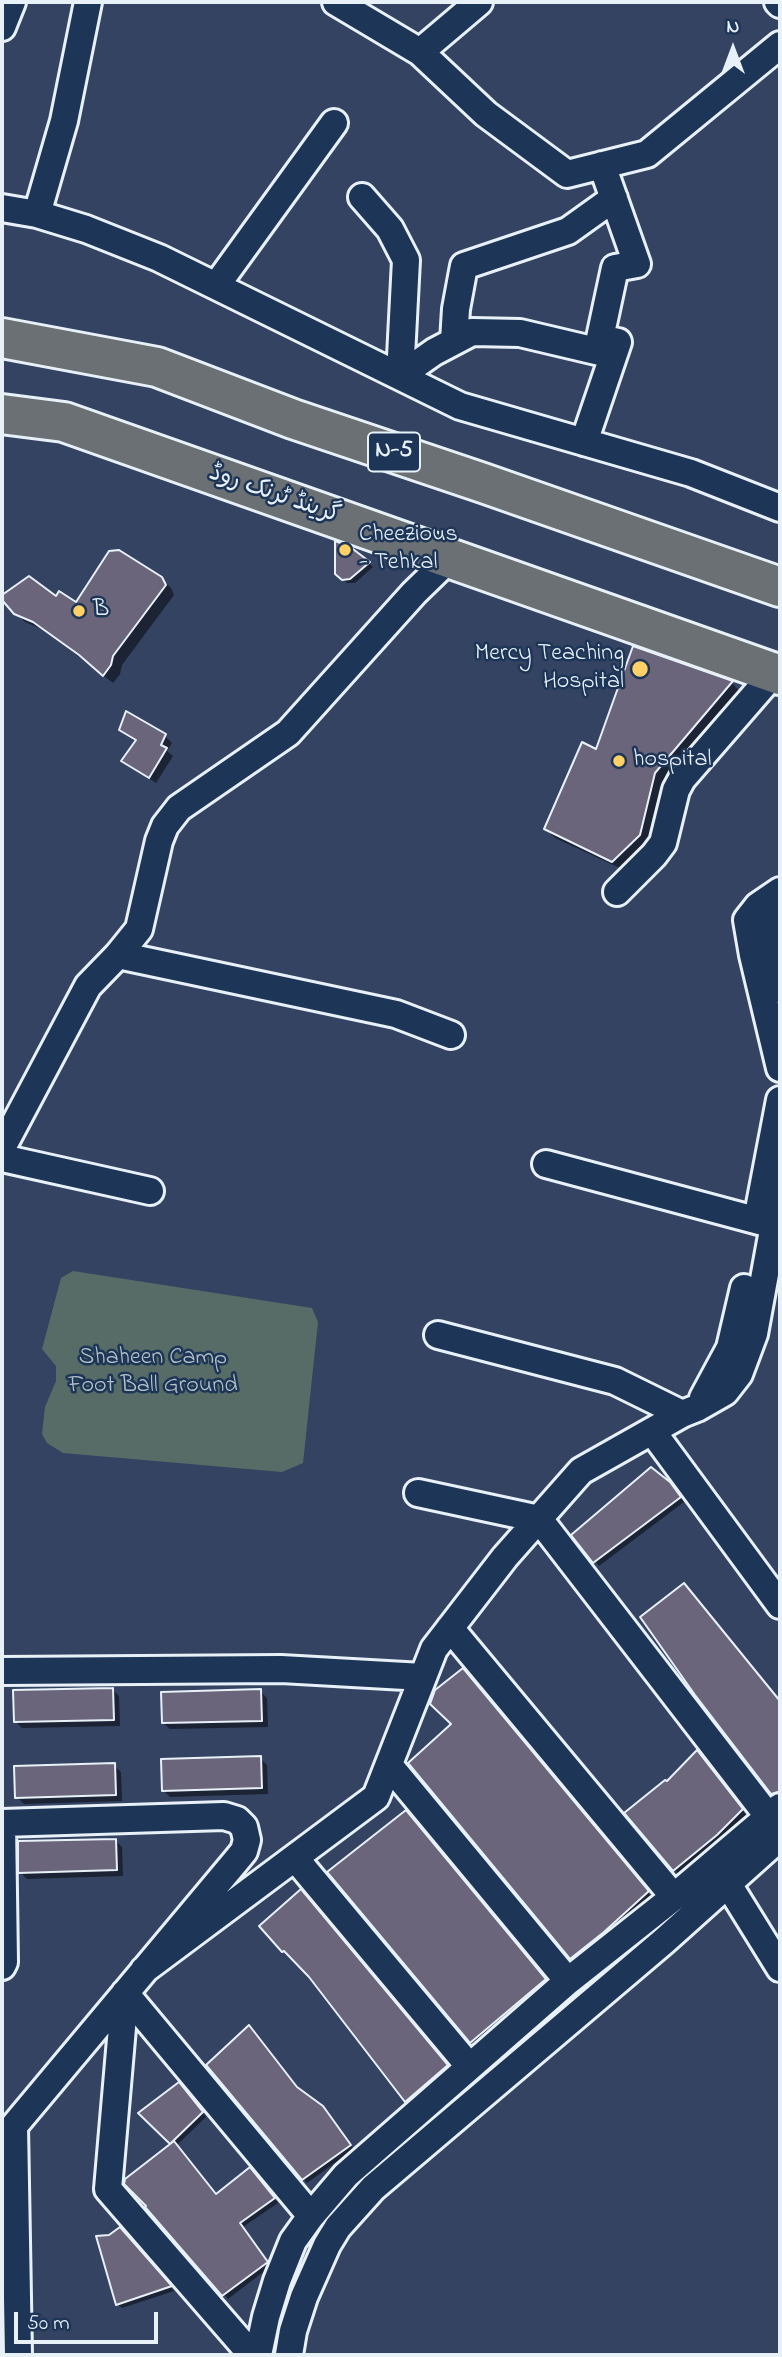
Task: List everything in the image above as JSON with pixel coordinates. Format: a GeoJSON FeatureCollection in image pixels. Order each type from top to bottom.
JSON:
{"type":"FeatureCollection","features":[{"type":"Feature","properties":{"kind":"highway","name":"N-5"},"geometry":{"type":"LineString","coordinates":[[2,338],[157,367],[293,419],[471,478],[780,587]]}},
{"type":"Feature","properties":{"kind":"highway","name":"گرینڈ ٹرنک روڈ"},"geometry":{"type":"LineString","coordinates":[[2,414],[64,422],[777,674]]}},
{"type":"Feature","properties":{"kind":"street"},"geometry":{"type":"LineString","coordinates":[[2,27],[12,2]]}},
{"type":"Feature","properties":{"kind":"street"},"geometry":{"type":"LineString","coordinates":[[37,214],[64,121],[88,2]]}},
{"type":"Feature","properties":{"kind":"street"},"geometry":{"type":"LineString","coordinates":[[336,2],[420,52],[486,114],[567,174],[647,154],[780,45]]}},
{"type":"Feature","properties":{"kind":"street"},"geometry":{"type":"LineString","coordinates":[[420,52],[479,2]]}},
{"type":"Feature","properties":{"kind":"street"},"geometry":{"type":"LineString","coordinates":[[216,286],[334,123]]}},
{"type":"Feature","properties":{"kind":"street"},"geometry":{"type":"LineString","coordinates":[[584,442],[618,342],[600,338],[615,268],[637,264],[602,166]]}},
{"type":"Feature","properties":{"kind":"street"},"geometry":{"type":"LineString","coordinates":[[362,197],[390,229],[406,260],[400,376]]}},
{"type":"Feature","properties":{"kind":"street"},"geometry":{"type":"LineString","coordinates":[[454,341],[456,309],[464,266],[568,231],[614,198]]}},
{"type":"Feature","properties":{"kind":"street"},"geometry":{"type":"LineString","coordinates":[[2,208],[37,214],[86,229],[159,258],[460,406],[691,473],[780,508]]}},
{"type":"Feature","properties":{"kind":"street"},"geometry":{"type":"LineString","coordinates":[[400,376],[472,332],[520,333],[613,355]]}},
{"type":"Feature","properties":{"kind":"street"},"geometry":{"type":"LineString","coordinates":[[2,1148],[88,986],[139,929],[159,841],[165,826],[179,808],[288,733],[414,593],[451,557]]}},
{"type":"Feature","properties":{"kind":"street"},"geometry":{"type":"LineString","coordinates":[[617,892],[663,843],[676,790],[682,779],[777,674]]}},
{"type":"Feature","properties":{"kind":"street"},"geometry":{"type":"LineString","coordinates":[[780,891],[758,906],[747,920],[752,955],[780,1068]]}},
{"type":"Feature","properties":{"kind":"street"},"geometry":{"type":"LineString","coordinates":[[780,914],[771,923],[769,931],[780,989]]}},
{"type":"Feature","properties":{"kind":"street"},"geometry":{"type":"LineString","coordinates":[[118,955],[396,1014],[451,1035]]}},
{"type":"Feature","properties":{"kind":"street"},"geometry":{"type":"LineString","coordinates":[[144,1970],[376,1797],[434,1649],[505,1557],[581,1472],[725,1392],[740,1374],[754,1334],[780,1100]]}},
{"type":"Feature","properties":{"kind":"street"},"geometry":{"type":"LineString","coordinates":[[2,1158],[150,1191]]}},
{"type":"Feature","properties":{"kind":"street"},"geometry":{"type":"LineString","coordinates":[[546,1164],[765,1223]]}},
{"type":"Feature","properties":{"kind":"street"},"geometry":{"type":"LineString","coordinates":[[765,1223],[780,1192]]}},
{"type":"Feature","properties":{"kind":"street"},"geometry":{"type":"LineString","coordinates":[[438,1335],[615,1381],[690,1411]]}},
{"type":"Feature","properties":{"kind":"street"},"geometry":{"type":"LineString","coordinates":[[652,1431],[780,1605]]}},
{"type":"Feature","properties":{"kind":"street"},"geometry":{"type":"LineString","coordinates":[[418,1493],[538,1519],[776,1820]]}},
{"type":"Feature","properties":{"kind":"street"},"geometry":{"type":"LineString","coordinates":[[450,1628],[674,1898]]}},
{"type":"Feature","properties":{"kind":"street"},"geometry":{"type":"LineString","coordinates":[[2,1671],[281,1669],[423,1677]]}},
{"type":"Feature","properties":{"kind":"street"},"geometry":{"type":"LineString","coordinates":[[389,1765],[568,1981]]}},
{"type":"Feature","properties":{"kind":"street"},"geometry":{"type":"LineString","coordinates":[[2,1966],[2,1823],[224,1816],[237,1820],[244,1827],[247,1840],[244,1851],[125,1993],[8,2126],[18,2355]]}},
{"type":"Feature","properties":{"kind":"street"},"geometry":{"type":"LineString","coordinates":[[289,2355],[293,2331],[304,2297],[327,2245],[338,2227],[373,2188],[728,1884],[776,1820]]}},
{"type":"Feature","properties":{"kind":"street"},"geometry":{"type":"LineString","coordinates":[[258,2355],[276,2281],[293,2241],[346,2175],[568,1981],[776,1820]]}},
{"type":"Feature","properties":{"kind":"street"},"geometry":{"type":"LineString","coordinates":[[295,1858],[469,2066]]}},
{"type":"Feature","properties":{"kind":"street"},"geometry":{"type":"LineString","coordinates":[[728,1884],[780,1968]]}},
{"type":"Feature","properties":{"kind":"street"},"geometry":{"type":"LineString","coordinates":[[125,1993],[311,2216]]}},
{"type":"Feature","properties":{"kind":"street"},"geometry":{"type":"LineString","coordinates":[[125,1993],[108,2189],[253,2355]]}},
{"type":"Feature","properties":{"kind":"green space","name":"Shaheen Camp Foot Ball Ground"},"geometry":{"type":"Polygon","coordinates":[[[73,1271],[312,1308],[318,1322],[303,1463],[282,1472],[63,1453],[47,1443],[42,1434],[45,1407],[56,1381],[56,1366],[42,1349],[61,1278],[73,1271]]]}},
{"type":"Feature","properties":{"kind":"building","name":"Cheezious - Tehkal"},"geometry":{"type":"Polygon","coordinates":[[[335,541],[349,546],[370,562],[350,579],[342,580],[335,574],[335,541]]]}},
{"type":"Feature","properties":{"kind":"building","name":"B"},"geometry":{"type":"Polygon","coordinates":[[[119,550],[162,577],[166,585],[113,656],[111,665],[103,676],[33,622],[14,614],[2,600],[2,595],[29,576],[56,596],[59,591],[76,602],[109,551],[119,550]]]}},
{"type":"Feature","properties":{"kind":"building","name":"hospital"},"geometry":{"type":"Polygon","coordinates":[[[633,646],[733,681],[655,773],[640,835],[612,862],[544,829],[582,742],[596,749],[633,646]]]}},
{"type":"Feature","properties":{"kind":"building"},"geometry":{"type":"Polygon","coordinates":[[[126,711],[166,734],[161,745],[167,748],[149,778],[121,761],[136,740],[119,730],[126,711]]]}},
{"type":"Feature","properties":{"kind":"building"},"geometry":{"type":"Polygon","coordinates":[[[651,1467],[670,1482],[681,1497],[593,1563],[571,1535],[651,1467]]]}},
{"type":"Feature","properties":{"kind":"building"},"geometry":{"type":"Polygon","coordinates":[[[684,1583],[780,1701],[779,1792],[771,1794],[695,1695],[640,1617],[684,1583]]]}},
{"type":"Feature","properties":{"kind":"building"},"geometry":{"type":"Polygon","coordinates":[[[463,1668],[649,1891],[570,1959],[408,1763],[451,1724],[430,1704],[435,1690],[463,1668]]]}},
{"type":"Feature","properties":{"kind":"building"},"geometry":{"type":"Polygon","coordinates":[[[113,1688],[114,1720],[14,1722],[13,1690],[113,1688]]]}},
{"type":"Feature","properties":{"kind":"building"},"geometry":{"type":"Polygon","coordinates":[[[261,1689],[262,1721],[162,1723],[161,1692],[261,1689]]]}},
{"type":"Feature","properties":{"kind":"building"},"geometry":{"type":"Polygon","coordinates":[[[697,1750],[743,1809],[717,1835],[673,1871],[624,1813],[667,1781],[697,1750]]]}},
{"type":"Feature","properties":{"kind":"building"},"geometry":{"type":"Polygon","coordinates":[[[261,1756],[262,1788],[162,1791],[161,1759],[261,1756]]]}},
{"type":"Feature","properties":{"kind":"building"},"geometry":{"type":"Polygon","coordinates":[[[115,1763],[116,1795],[15,1798],[14,1766],[115,1763]]]}},
{"type":"Feature","properties":{"kind":"building"},"geometry":{"type":"Polygon","coordinates":[[[406,1810],[546,1979],[470,2043],[327,1872],[406,1810]]]}},
{"type":"Feature","properties":{"kind":"building"},"geometry":{"type":"Polygon","coordinates":[[[116,1839],[117,1870],[18,1873],[18,1841],[116,1839]]]}},
{"type":"Feature","properties":{"kind":"building"},"geometry":{"type":"Polygon","coordinates":[[[301,1889],[448,2065],[405,2102],[309,1977],[259,1926],[301,1889]]]}},
{"type":"Feature","properties":{"kind":"building"},"geometry":{"type":"Polygon","coordinates":[[[249,2025],[297,2087],[323,2106],[351,2145],[302,2180],[206,2065],[249,2025]]]}},
{"type":"Feature","properties":{"kind":"building"},"geometry":{"type":"Polygon","coordinates":[[[179,2082],[203,2112],[170,2144],[138,2113],[179,2082]]]}},
{"type":"Feature","properties":{"kind":"building"},"geometry":{"type":"Polygon","coordinates":[[[174,2141],[216,2194],[250,2167],[275,2198],[240,2223],[268,2262],[222,2296],[124,2184],[125,2179],[174,2141]]]}},
{"type":"Feature","properties":{"kind":"building"},"geometry":{"type":"Polygon","coordinates":[[[120,2227],[172,2286],[116,2305],[96,2236],[109,2235],[120,2227]]]}},
{"type":"Feature","properties":{"kind":"place","name":"Cheezious - Tehkal"},"geometry":{"type":"Point","coordinates":[345,550]}},
{"type":"Feature","properties":{"kind":"place","name":"B"},"geometry":{"type":"Point","coordinates":[79,611]}},
{"type":"Feature","properties":{"kind":"place","name":"Mercy Teaching Hospital"},"geometry":{"type":"Point","coordinates":[640,669]}},
{"type":"Feature","properties":{"kind":"place","name":"hospital"},"geometry":{"type":"Point","coordinates":[619,761]}}]}
